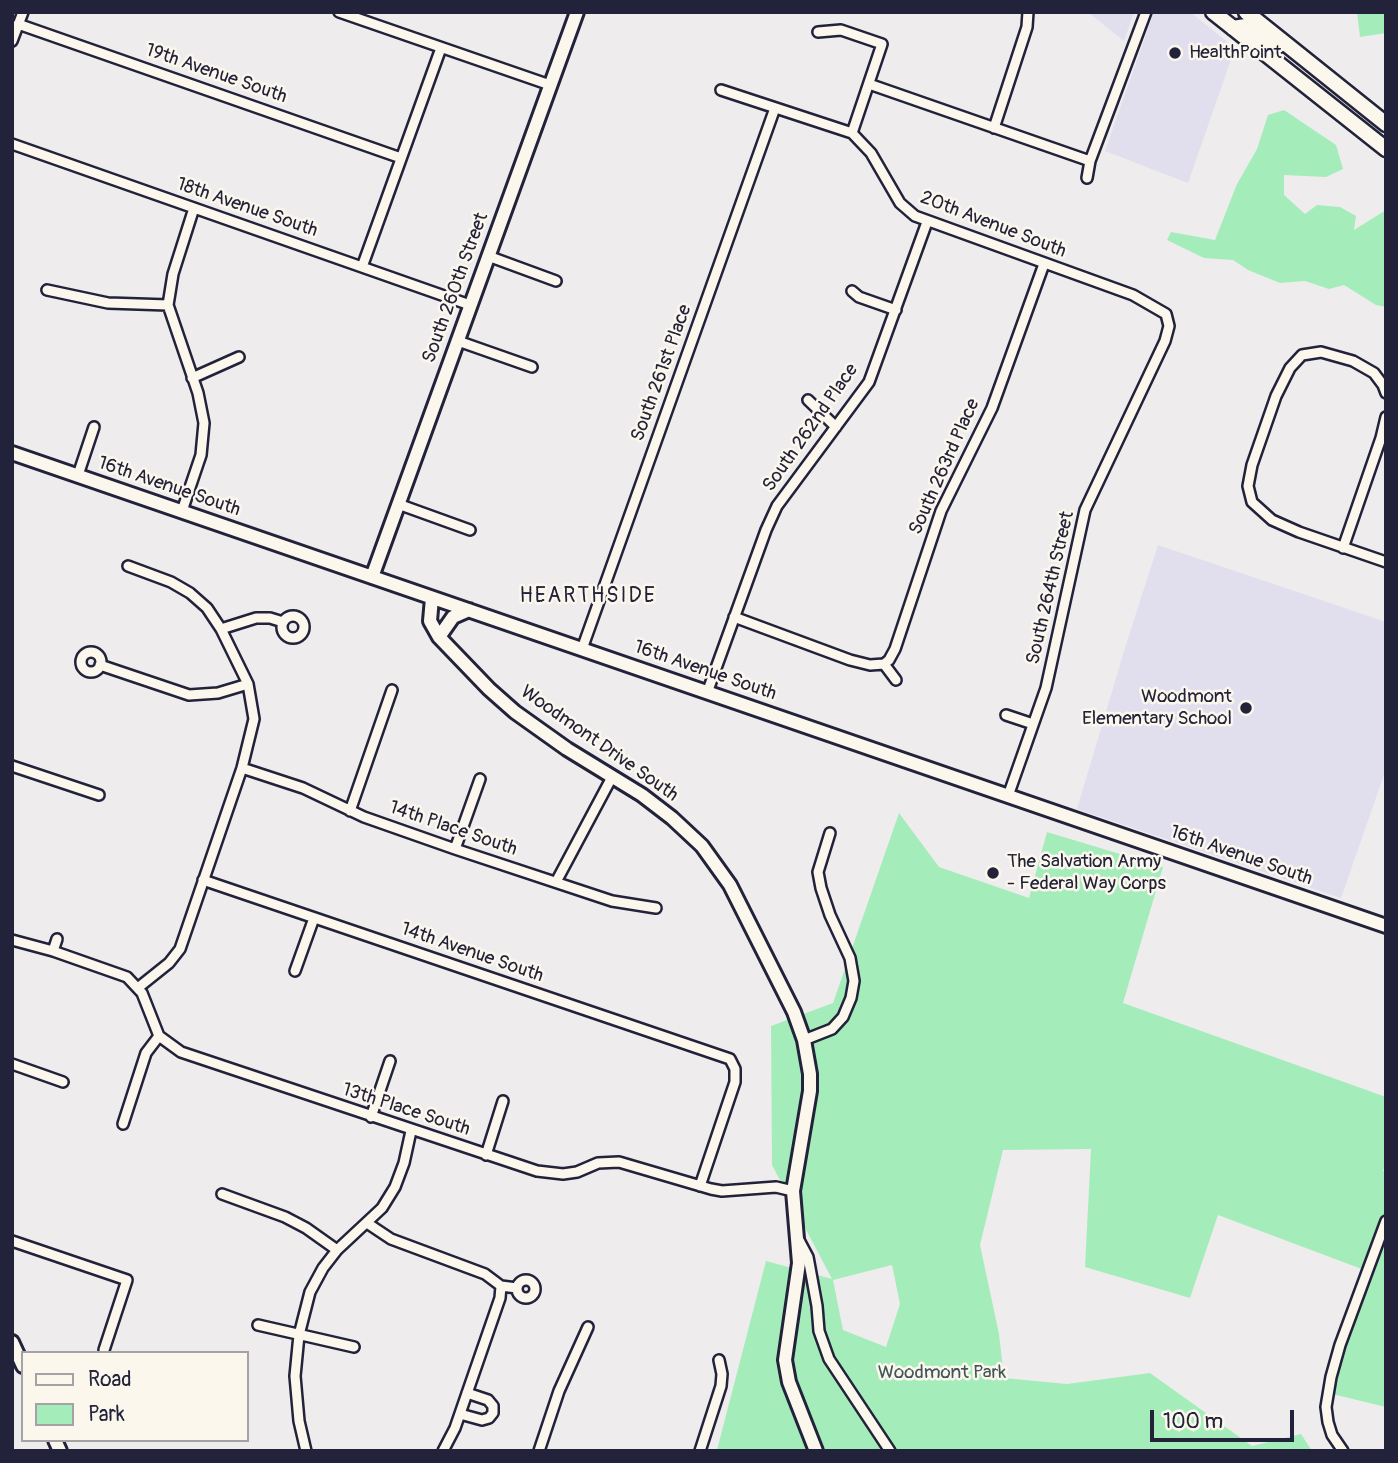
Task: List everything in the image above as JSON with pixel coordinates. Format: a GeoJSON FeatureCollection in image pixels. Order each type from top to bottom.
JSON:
{"type":"FeatureCollection","features":[{"type":"Feature","properties":{"kind":"main road","name":"South 260th Street"},"geometry":{"type":"LineString","coordinates":[[372,577],[577,12]]}},
{"type":"Feature","properties":{"kind":"main road"},"geometry":{"type":"LineString","coordinates":[[1213,12],[1386,149]]}},
{"type":"Feature","properties":{"kind":"main road"},"geometry":{"type":"LineString","coordinates":[[1247,12],[1386,124]]}},
{"type":"Feature","properties":{"kind":"main road"},"geometry":{"type":"LineString","coordinates":[[1233,28],[1247,26],[1262,38],[1297,53]]}},
{"type":"Feature","properties":{"kind":"main road","name":"16th Avenue South"},"geometry":{"type":"LineString","coordinates":[[12,453],[1386,926]]}},
{"type":"Feature","properties":{"kind":"main road","name":"Woodmont Drive South"},"geometry":{"type":"LineString","coordinates":[[432,598],[430,621],[439,637],[465,667],[514,712],[642,795],[709,854],[736,897],[794,1012],[804,1040],[810,1091],[793,1191],[799,1263],[785,1360],[789,1382],[816,1451]]}},
{"type":"Feature","properties":{"kind":"main road"},"geometry":{"type":"LineString","coordinates":[[439,637],[453,617],[469,611]]}},
{"type":"Feature","properties":{"kind":"main road"},"geometry":{"type":"LineString","coordinates":[[12,1342],[21,1362]]}},
{"type":"Feature","properties":{"kind":"street"},"geometry":{"type":"LineString","coordinates":[[12,41],[23,12]]}},
{"type":"Feature","properties":{"kind":"street"},"geometry":{"type":"LineString","coordinates":[[339,12],[550,86]]}},
{"type":"Feature","properties":{"kind":"street"},"geometry":{"type":"LineString","coordinates":[[994,128],[1027,27],[1028,12]]}},
{"type":"Feature","properties":{"kind":"street"},"geometry":{"type":"LineString","coordinates":[[1087,178],[1090,161],[1146,12]]}},
{"type":"Feature","properties":{"kind":"street","name":"19th Avenue South"},"geometry":{"type":"LineString","coordinates":[[18,24],[401,158]]}},
{"type":"Feature","properties":{"kind":"street"},"geometry":{"type":"LineString","coordinates":[[721,90],[852,133],[882,44],[841,30],[818,32]]}},
{"type":"Feature","properties":{"kind":"street"},"geometry":{"type":"LineString","coordinates":[[362,267],[441,48]]}},
{"type":"Feature","properties":{"kind":"street"},"geometry":{"type":"LineString","coordinates":[[869,85],[1090,161]]}},
{"type":"Feature","properties":{"kind":"street","name":"South 261st Place"},"geometry":{"type":"LineString","coordinates":[[582,649],[775,108]]}},
{"type":"Feature","properties":{"kind":"street","name":"20th Avenue South"},"geometry":{"type":"LineString","coordinates":[[852,133],[868,148],[902,206],[928,222],[1133,295],[1166,314]]}},
{"type":"Feature","properties":{"kind":"street","name":"18th Avenue South"},"geometry":{"type":"LineString","coordinates":[[12,145],[470,305]]}},
{"type":"Feature","properties":{"kind":"street"},"geometry":{"type":"LineString","coordinates":[[182,511],[205,435],[203,413],[168,304],[173,274],[194,208]]}},
{"type":"Feature","properties":{"kind":"street","name":"South 262nd Place"},"geometry":{"type":"LineString","coordinates":[[708,692],[777,506],[869,382],[928,222]]}},
{"type":"Feature","properties":{"kind":"street"},"geometry":{"type":"LineString","coordinates":[[488,256],[556,281]]}},
{"type":"Feature","properties":{"kind":"street","name":"South 263rd Place"},"geometry":{"type":"LineString","coordinates":[[884,664],[895,649],[941,511],[992,408],[1044,264]]}},
{"type":"Feature","properties":{"kind":"street"},"geometry":{"type":"LineString","coordinates":[[47,290],[108,303],[168,304]]}},
{"type":"Feature","properties":{"kind":"street"},"geometry":{"type":"LineString","coordinates":[[852,291],[859,297],[896,310]]}},
{"type":"Feature","properties":{"kind":"street","name":"South 264th Street"},"geometry":{"type":"LineString","coordinates":[[1008,796],[1046,688],[1085,510],[1165,341],[1169,326],[1166,314]]}},
{"type":"Feature","properties":{"kind":"street"},"geometry":{"type":"LineString","coordinates":[[458,341],[532,367]]}},
{"type":"Feature","properties":{"kind":"street"},"geometry":{"type":"LineString","coordinates":[[1385,389],[1369,370],[1341,356],[1316,352],[1302,355],[1281,384],[1256,454],[1248,486],[1252,502],[1265,515],[1280,524],[1386,562]]}},
{"type":"Feature","properties":{"kind":"street"},"geometry":{"type":"LineString","coordinates":[[192,378],[239,357]]}},
{"type":"Feature","properties":{"kind":"street"},"geometry":{"type":"LineString","coordinates":[[807,401],[836,427]]}},
{"type":"Feature","properties":{"kind":"street"},"geometry":{"type":"LineString","coordinates":[[1343,548],[1386,417]]}},
{"type":"Feature","properties":{"kind":"street"},"geometry":{"type":"LineString","coordinates":[[78,475],[94,428]]}},
{"type":"Feature","properties":{"kind":"street"},"geometry":{"type":"LineString","coordinates":[[398,504],[470,530]]}},
{"type":"Feature","properties":{"kind":"street"},"geometry":{"type":"LineString","coordinates":[[128,566],[172,582],[207,608],[221,629],[248,684],[254,719],[243,768],[180,949],[162,970],[139,987]]}},
{"type":"Feature","properties":{"kind":"street"},"geometry":{"type":"LineString","coordinates":[[734,617],[850,660],[870,665],[884,664],[896,680]]}},
{"type":"Feature","properties":{"kind":"street"},"geometry":{"type":"LineString","coordinates":[[221,629],[256,618],[283,622]]}},
{"type":"Feature","properties":{"kind":"street"},"geometry":{"type":"LineString","coordinates":[[100,665],[189,695],[219,693],[248,684]]}},
{"type":"Feature","properties":{"kind":"street"},"geometry":{"type":"LineString","coordinates":[[350,811],[392,690]]}},
{"type":"Feature","properties":{"kind":"street"},"geometry":{"type":"LineString","coordinates":[[1006,715],[1033,724]]}},
{"type":"Feature","properties":{"kind":"street"},"geometry":{"type":"LineString","coordinates":[[12,766],[99,795]]}},
{"type":"Feature","properties":{"kind":"street","name":"14th Place South"},"geometry":{"type":"LineString","coordinates":[[243,768],[303,788],[350,811],[455,849],[619,903],[656,908]]}},
{"type":"Feature","properties":{"kind":"street"},"geometry":{"type":"LineString","coordinates":[[556,882],[611,777]]}},
{"type":"Feature","properties":{"kind":"street"},"geometry":{"type":"LineString","coordinates":[[455,849],[480,779]]}},
{"type":"Feature","properties":{"kind":"street"},"geometry":{"type":"LineString","coordinates":[[804,1040],[832,1029],[843,1017],[854,981],[850,958],[830,915],[818,872],[830,833]]}},
{"type":"Feature","properties":{"kind":"street","name":"14th Avenue South"},"geometry":{"type":"LineString","coordinates":[[204,880],[730,1059],[736,1069],[735,1082],[700,1186]]}},
{"type":"Feature","properties":{"kind":"street"},"geometry":{"type":"LineString","coordinates":[[295,971],[314,918]]}},
{"type":"Feature","properties":{"kind":"street"},"geometry":{"type":"LineString","coordinates":[[53,951],[57,939]]}},
{"type":"Feature","properties":{"kind":"street"},"geometry":{"type":"LineString","coordinates":[[12,940],[127,976],[139,987],[159,1036],[146,1053],[123,1124]]}},
{"type":"Feature","properties":{"kind":"street","name":"13th Place South"},"geometry":{"type":"LineString","coordinates":[[159,1036],[173,1048],[198,1059],[537,1171],[555,1174],[577,1172],[598,1163],[619,1162],[722,1191],[776,1187],[793,1191]]}},
{"type":"Feature","properties":{"kind":"street"},"geometry":{"type":"LineString","coordinates":[[371,1117],[390,1061]]}},
{"type":"Feature","properties":{"kind":"street"},"geometry":{"type":"LineString","coordinates":[[12,1064],[63,1082]]}},
{"type":"Feature","properties":{"kind":"street"},"geometry":{"type":"LineString","coordinates":[[486,1155],[503,1101]]}},
{"type":"Feature","properties":{"kind":"street"},"geometry":{"type":"LineString","coordinates":[[306,1451],[295,1376],[299,1335],[310,1292],[337,1250],[382,1208],[395,1187],[411,1131]]}},
{"type":"Feature","properties":{"kind":"street"},"geometry":{"type":"LineString","coordinates":[[222,1194],[285,1217],[337,1250]]}},
{"type":"Feature","properties":{"kind":"street"},"geometry":{"type":"LineString","coordinates":[[1343,1451],[1332,1435],[1328,1422],[1326,1407],[1331,1377],[1386,1220]]}},
{"type":"Feature","properties":{"kind":"street"},"geometry":{"type":"LineString","coordinates":[[367,1223],[391,1240],[485,1273],[501,1286],[517,1288]]}},
{"type":"Feature","properties":{"kind":"street"},"geometry":{"type":"LineString","coordinates":[[798,1239],[807,1257],[819,1331],[829,1359],[890,1451]]}},
{"type":"Feature","properties":{"kind":"street"},"geometry":{"type":"LineString","coordinates":[[12,1241],[127,1280],[104,1350]]}},
{"type":"Feature","properties":{"kind":"street"},"geometry":{"type":"LineString","coordinates":[[443,1451],[460,1414],[500,1298],[501,1286]]}},
{"type":"Feature","properties":{"kind":"street"},"geometry":{"type":"LineString","coordinates":[[258,1325],[354,1347]]}},
{"type":"Feature","properties":{"kind":"street"},"geometry":{"type":"LineString","coordinates":[[538,1451],[559,1391],[588,1326]]}},
{"type":"Feature","properties":{"kind":"street"},"geometry":{"type":"LineString","coordinates":[[700,1451],[721,1386],[719,1360]]}},
{"type":"Feature","properties":{"kind":"street"},"geometry":{"type":"LineString","coordinates":[[460,1414],[482,1420],[493,1413],[493,1406],[488,1400],[467,1393]]}},
{"type":"Feature","properties":{"kind":"shaded area"},"geometry":{"type":"Polygon","coordinates":[[[1134,12],[1124,41],[1089,13],[1134,12]]]}},
{"type":"Feature","properties":{"kind":"shaded area"},"geometry":{"type":"Polygon","coordinates":[[[1154,12],[1190,12],[1235,48],[1188,183],[1105,151],[1154,12]]]}},
{"type":"Feature","properties":{"kind":"shaded area","name":"Woodmont Elementary School"},"geometry":{"type":"Polygon","coordinates":[[[1158,545],[1386,622],[1386,769],[1341,898],[1077,809],[1158,545]]]}},
{"type":"Feature","properties":{"kind":"green space"},"geometry":{"type":"Polygon","coordinates":[[[1357,12],[1386,12],[1386,33],[1360,37],[1357,12]]]}},
{"type":"Feature","properties":{"kind":"green space"},"geometry":{"type":"Polygon","coordinates":[[[1284,110],[1336,145],[1343,169],[1326,177],[1284,175],[1284,195],[1305,214],[1317,205],[1340,207],[1356,216],[1354,230],[1386,210],[1386,307],[1376,305],[1344,285],[1329,289],[1305,281],[1280,283],[1248,270],[1233,260],[1204,258],[1167,240],[1171,232],[1215,240],[1237,184],[1257,149],[1268,115],[1284,110]]]}},
{"type":"Feature","properties":{"kind":"green space","name":"Woodmont Park"},"geometry":{"type":"Polygon","coordinates":[[[899,813],[939,867],[1029,898],[1047,832],[1163,867],[1123,1003],[1386,1097],[1386,1163],[1383,1171],[1386,1172],[1386,1407],[1328,1393],[1367,1271],[1218,1215],[1190,1298],[1085,1267],[1091,1149],[1003,1150],[980,1245],[999,1334],[1004,1378],[1067,1384],[1150,1373],[1252,1446],[1301,1434],[1312,1451],[717,1450],[766,1261],[832,1279],[772,1165],[771,1026],[833,1003],[899,813]],[[892,1265],[833,1280],[843,1330],[886,1347],[900,1304],[892,1265]]]}},
{"type":"Feature","properties":{"kind":"place","name":"HealthPoint"},"geometry":{"type":"Point","coordinates":[1175,53]}},
{"type":"Feature","properties":{"kind":"place","name":"Woodmont Elementary School"},"geometry":{"type":"Point","coordinates":[1246,708]}},
{"type":"Feature","properties":{"kind":"place","name":"The Salvation Army - Federal Way Corps"},"geometry":{"type":"Point","coordinates":[993,873]}},
{"type":"Feature","properties":{"kind":"district","name":"HEARTHSIDE"},"geometry":{"type":"Point","coordinates":[588,597]}}]}
